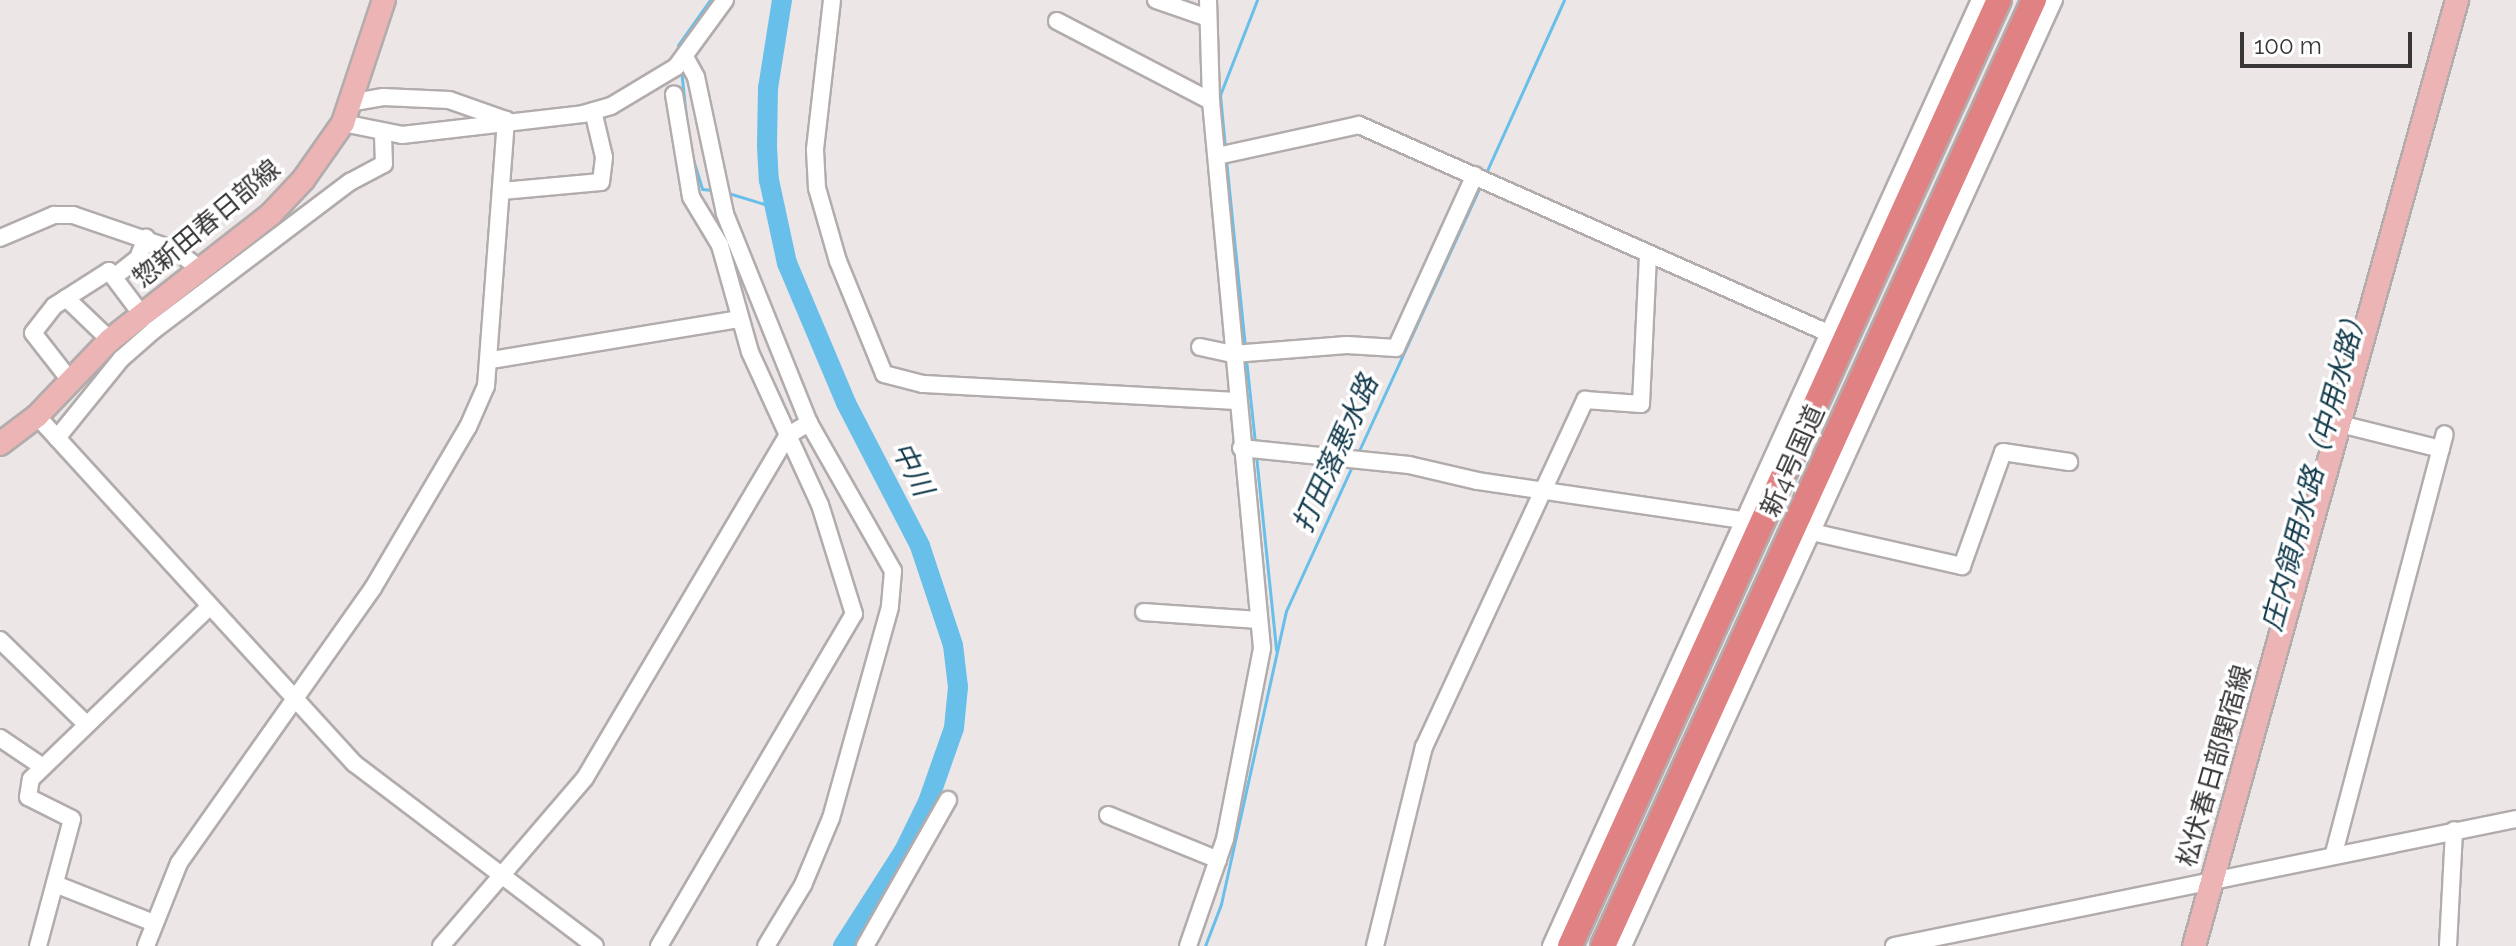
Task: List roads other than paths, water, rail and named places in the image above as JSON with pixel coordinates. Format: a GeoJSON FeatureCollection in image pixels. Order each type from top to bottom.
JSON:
{"type":"FeatureCollection","features":[{"type":"Feature","properties":{"kind":"highway","name":"新4号国道"},"geometry":{"type":"LineString","coordinates":[[1570,946],[1752,522],[1999,0]]}},
{"type":"Feature","properties":{"kind":"highway","name":"新4号国道"},"geometry":{"type":"LineString","coordinates":[[1603,946],[1628,908],[2034,0]]}},
{"type":"Feature","properties":{"kind":"main road","name":"惣新田春日部線"},"geometry":{"type":"LineString","coordinates":[[0,444],[37,416],[69,379],[110,340],[271,214],[323,155],[346,113],[384,0]]}},
{"type":"Feature","properties":{"kind":"main road","name":"松伏春日部関宿線"},"geometry":{"type":"LineString","coordinates":[[2194,946],[2457,0]]}},
{"type":"Feature","properties":{"kind":"street"},"geometry":{"type":"LineString","coordinates":[[346,113],[383,135],[593,111],[649,86],[685,57],[725,0]]}},
{"type":"Feature","properties":{"kind":"street"},"geometry":{"type":"LineString","coordinates":[[832,0],[815,150],[817,188],[838,261],[884,374],[923,384],[1238,401]]}},
{"type":"Feature","properties":{"kind":"street"},"geometry":{"type":"LineString","coordinates":[[1156,0],[1208,18]]}},
{"type":"Feature","properties":{"kind":"street"},"geometry":{"type":"LineString","coordinates":[[1188,946],[1218,860],[1262,648],[1211,101],[1208,0]]}},
{"type":"Feature","properties":{"kind":"street"},"geometry":{"type":"LineString","coordinates":[[1551,946],[1752,522],[1828,333],[1980,0]]}},
{"type":"Feature","properties":{"kind":"street"},"geometry":{"type":"LineString","coordinates":[[1623,946],[1628,908],[1704,775],[2054,0]]}},
{"type":"Feature","properties":{"kind":"street"},"geometry":{"type":"LineString","coordinates":[[1057,21],[1211,101]]}},
{"type":"Feature","properties":{"kind":"street"},"geometry":{"type":"LineString","coordinates":[[685,57],[696,77],[721,205],[809,423],[884,550],[893,589],[831,818],[803,885],[766,946]]}},
{"type":"Feature","properties":{"kind":"street"},"geometry":{"type":"LineString","coordinates":[[659,946],[854,614],[830,532],[740,319],[720,245],[691,197],[674,94]]}},
{"type":"Feature","properties":{"kind":"street"},"geometry":{"type":"LineString","coordinates":[[346,113],[383,97],[449,100],[506,120]]}},
{"type":"Feature","properties":{"kind":"street"},"geometry":{"type":"LineString","coordinates":[[502,191],[601,182],[604,157],[593,111]]}},
{"type":"Feature","properties":{"kind":"street"},"geometry":{"type":"LineString","coordinates":[[150,944],[154,923],[179,863],[373,588],[468,427],[491,360],[506,120]]}},
{"type":"Feature","properties":{"kind":"street"},"geometry":{"type":"LineString","coordinates":[[1217,156],[1359,125],[1828,333]]}},
{"type":"Feature","properties":{"kind":"street"},"geometry":{"type":"LineString","coordinates":[[57,438],[121,359],[154,330],[350,182],[384,164],[383,135]]}},
{"type":"Feature","properties":{"kind":"street"},"geometry":{"type":"LineString","coordinates":[[1200,347],[1233,354],[1347,345],[1396,348],[1475,175]]}},
{"type":"Feature","properties":{"kind":"street"},"geometry":{"type":"LineString","coordinates":[[0,238],[54,215],[73,215],[175,250],[200,269]]}},
{"type":"Feature","properties":{"kind":"street"},"geometry":{"type":"LineString","coordinates":[[114,277],[138,258],[146,238]]}},
{"type":"Feature","properties":{"kind":"street"},"geometry":{"type":"LineString","coordinates":[[1375,946],[1424,747],[1585,400],[1641,404],[1648,253]]}},
{"type":"Feature","properties":{"kind":"street"},"geometry":{"type":"LineString","coordinates":[[69,379],[33,333],[66,298],[109,271],[142,315]]}},
{"type":"Feature","properties":{"kind":"street"},"geometry":{"type":"LineString","coordinates":[[66,298],[110,340]]}},
{"type":"Feature","properties":{"kind":"street"},"geometry":{"type":"LineString","coordinates":[[491,360],[740,319]]}},
{"type":"Feature","properties":{"kind":"street"},"geometry":{"type":"LineString","coordinates":[[37,416],[355,764],[498,877],[595,946]]}},
{"type":"Feature","properties":{"kind":"street"},"geometry":{"type":"LineString","coordinates":[[441,946],[585,778],[787,436],[809,423]]}},
{"type":"Feature","properties":{"kind":"street"},"geometry":{"type":"LineString","coordinates":[[2334,853],[2443,442],[2340,424]]}},
{"type":"Feature","properties":{"kind":"street"},"geometry":{"type":"LineString","coordinates":[[1241,448],[1409,465],[1542,491],[1752,522]]}},
{"type":"Feature","properties":{"kind":"street"},"geometry":{"type":"LineString","coordinates":[[1812,532],[1962,566],[2003,452],[2069,462]]}},
{"type":"Feature","properties":{"kind":"street"},"geometry":{"type":"LineString","coordinates":[[38,946],[72,819],[28,797],[31,779],[84,722],[210,606]]}},
{"type":"Feature","properties":{"kind":"street"},"geometry":{"type":"LineString","coordinates":[[1144,612],[1258,620]]}},
{"type":"Feature","properties":{"kind":"street"},"geometry":{"type":"LineString","coordinates":[[0,640],[84,722]]}},
{"type":"Feature","properties":{"kind":"street"},"geometry":{"type":"LineString","coordinates":[[0,738],[43,767]]}},
{"type":"Feature","properties":{"kind":"street"},"geometry":{"type":"LineString","coordinates":[[865,946],[948,800]]}},
{"type":"Feature","properties":{"kind":"street"},"geometry":{"type":"LineString","coordinates":[[1108,815],[1218,860]]}},
{"type":"Feature","properties":{"kind":"street"},"geometry":{"type":"LineString","coordinates":[[1894,946],[2212,882],[2334,853],[2516,819]]}},
{"type":"Feature","properties":{"kind":"street"},"geometry":{"type":"LineString","coordinates":[[2448,946],[2454,830]]}},
{"type":"Feature","properties":{"kind":"street"},"geometry":{"type":"LineString","coordinates":[[55,884],[154,923]]}},
{"type":"Feature","properties":{"kind":"waterway"},"geometry":{"type":"LineString","coordinates":[[679,54],[678,45],[710,0]]}},
{"type":"Feature","properties":{"kind":"waterway","name":"中川"},"geometry":{"type":"LineString","coordinates":[[782,0],[768,88],[767,146],[769,180],[787,263],[846,403],[920,546],[953,645],[958,687],[954,728],[928,802],[904,851],[843,946]]}},
{"type":"Feature","properties":{"kind":"waterway"},"geometry":{"type":"LineString","coordinates":[[1225,148],[1220,95],[1257,0]]}},
{"type":"Feature","properties":{"kind":"waterway","name":"打田落悪水路"},"geometry":{"type":"LineString","coordinates":[[1485,175],[1564,0]]}},
{"type":"Feature","properties":{"kind":"waterway"},"geometry":{"type":"LineString","coordinates":[[681,69],[686,117]]}},
{"type":"Feature","properties":{"kind":"waterway"},"geometry":{"type":"LineString","coordinates":[[692,156],[702,189],[712,190]]}},
{"type":"Feature","properties":{"kind":"waterway"},"geometry":{"type":"LineString","coordinates":[[1226,160],[1245,347]]}},
{"type":"Feature","properties":{"kind":"waterway","name":"打田落悪水路"},"geometry":{"type":"LineString","coordinates":[[1357,455],[1480,186]]}},
{"type":"Feature","properties":{"kind":"waterway"},"geometry":{"type":"LineString","coordinates":[[728,193],[774,207]]}},
{"type":"Feature","properties":{"kind":"waterway"},"geometry":{"type":"LineString","coordinates":[[1246,359],[1255,443]]}},
{"type":"Feature","properties":{"kind":"waterway"},"geometry":{"type":"LineString","coordinates":[[1256,455],[1276,650]]}},
{"type":"Feature","properties":{"kind":"waterway","name":"打田落悪水路"},"geometry":{"type":"LineString","coordinates":[[1205,946],[1221,904],[1286,611],[1352,466]]}},
{"type":"Feature","properties":{"kind":"water label","name":"庄内領用水路（中用水路）"},"geometry":{"type":"Point","coordinates":[2315,468]}}]}
